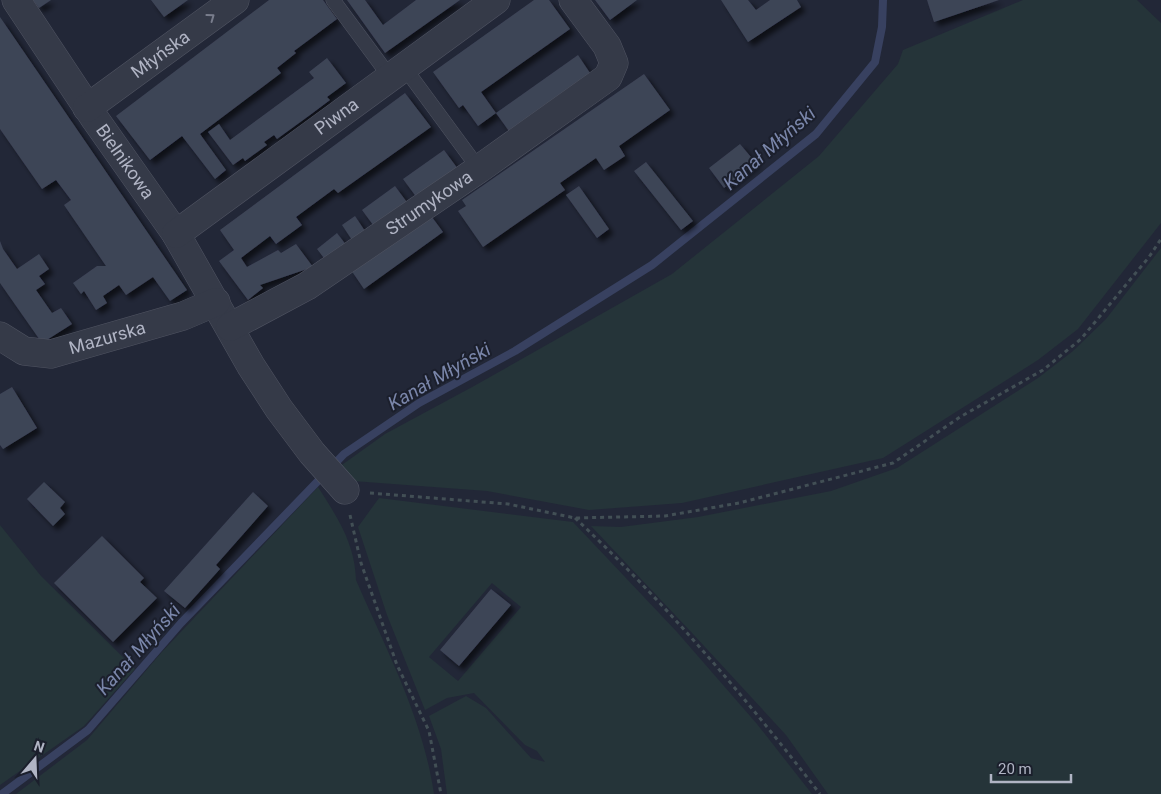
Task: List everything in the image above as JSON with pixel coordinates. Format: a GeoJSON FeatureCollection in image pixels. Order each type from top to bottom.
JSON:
{"type":"FeatureCollection","features":[{"type":"Feature","properties":{"kind":"street","name":"Bielnikowa"},"geometry":{"type":"LineString","coordinates":[[16,0],[87,108],[176,234],[251,366],[279,409],[312,454],[345,490]]}},
{"type":"Feature","properties":{"kind":"street","name":"Młyńska"},"geometry":{"type":"LineString","coordinates":[[87,108],[235,0]]}},
{"type":"Feature","properties":{"kind":"street","name":"Piwna"},"geometry":{"type":"LineString","coordinates":[[176,234],[496,0]]}},
{"type":"Feature","properties":{"kind":"street","name":"Strumykowa"},"geometry":{"type":"LineString","coordinates":[[230,327],[307,286],[479,169],[608,77],[614,63],[607,46],[573,0]]}},
{"type":"Feature","properties":{"kind":"street","name":"Mazurska"},"geometry":{"type":"LineString","coordinates":[[0,336],[24,351],[51,354],[183,316],[216,302]]}},
{"type":"Feature","properties":{"kind":"lane"},"geometry":{"type":"LineString","coordinates":[[333,0],[479,169]]}},
{"type":"Feature","properties":{"kind":"path"},"geometry":{"type":"LineString","coordinates":[[441,794],[429,731],[397,665],[361,563],[345,490],[508,504],[575,518],[665,516],[739,503],[893,463],[960,417],[1043,370],[1080,339],[1149,257],[1161,239]]}},
{"type":"Feature","properties":{"kind":"path"},"geometry":{"type":"LineString","coordinates":[[575,518],[629,569],[773,733],[820,794]]}},
{"type":"Feature","properties":{"kind":"shaded area"},"geometry":{"type":"Polygon","coordinates":[[[1023,0],[1137,0],[1161,23],[1161,223],[1078,329],[1038,360],[883,458],[682,503],[589,510],[487,491],[353,481],[339,467],[385,434],[672,274],[819,156],[898,64],[903,50],[1023,0]]]}},
{"type":"Feature","properties":{"kind":"shaded area"},"geometry":{"type":"Polygon","coordinates":[[[1161,248],[1161,794],[828,794],[786,735],[591,526],[621,527],[698,517],[831,491],[897,468],[1038,378],[1073,351],[1106,319],[1161,248]]]}},
{"type":"Feature","properties":{"kind":"shaded area"},"geometry":{"type":"Polygon","coordinates":[[[318,487],[349,542],[356,580],[391,658],[412,711],[429,766],[434,794],[16,794],[87,740],[161,653],[318,487]]]}},
{"type":"Feature","properties":{"kind":"shaded area"},"geometry":{"type":"Polygon","coordinates":[[[379,498],[573,522],[677,632],[757,724],[812,794],[447,794],[441,749],[429,716],[466,696],[486,708],[531,758],[545,762],[537,751],[525,745],[474,693],[447,698],[425,710],[387,615],[358,527],[379,498]],[[492,583],[429,657],[458,681],[521,607],[492,583]]]}},
{"type":"Feature","properties":{"kind":"shaded area"},"geometry":{"type":"Polygon","coordinates":[[[0,525],[41,576],[135,669],[84,726],[0,785],[0,525]]]}},
{"type":"Feature","properties":{"kind":"building"},"geometry":{"type":"Polygon","coordinates":[[[33,0],[51,0],[39,8],[33,0]]]}},
{"type":"Feature","properties":{"kind":"building"},"geometry":{"type":"Polygon","coordinates":[[[151,0],[188,0],[164,17],[151,0]]]}},
{"type":"Feature","properties":{"kind":"building"},"geometry":{"type":"Polygon","coordinates":[[[269,0],[323,0],[337,19],[294,51],[296,53],[277,68],[281,73],[200,134],[226,170],[215,179],[182,136],[150,160],[116,116],[269,0]]]}},
{"type":"Feature","properties":{"kind":"building"},"geometry":{"type":"Polygon","coordinates":[[[347,0],[365,0],[383,25],[416,0],[460,0],[385,53],[347,0]]]}},
{"type":"Feature","properties":{"kind":"building"},"geometry":{"type":"Polygon","coordinates":[[[534,0],[549,0],[570,29],[481,92],[496,113],[478,126],[463,105],[459,108],[433,72],[534,0]]]}},
{"type":"Feature","properties":{"kind":"building"},"geometry":{"type":"Polygon","coordinates":[[[595,0],[637,0],[610,20],[595,0]]]}},
{"type":"Feature","properties":{"kind":"building"},"geometry":{"type":"Polygon","coordinates":[[[721,0],[748,0],[756,10],[770,0],[797,0],[801,7],[748,42],[721,0]]]}},
{"type":"Feature","properties":{"kind":"building"},"geometry":{"type":"Polygon","coordinates":[[[927,0],[999,0],[934,22],[927,0]]]}},
{"type":"Feature","properties":{"kind":"building"},"geometry":{"type":"Polygon","coordinates":[[[0,17],[187,290],[170,301],[153,277],[126,295],[119,285],[103,296],[107,303],[96,310],[84,291],[81,294],[73,283],[97,266],[106,266],[64,205],[71,200],[56,180],[42,189],[0,129],[0,17]]]}},
{"type":"Feature","properties":{"kind":"building"},"geometry":{"type":"Polygon","coordinates":[[[578,55],[592,76],[511,134],[496,113],[578,55]]]}},
{"type":"Feature","properties":{"kind":"building"},"geometry":{"type":"Polygon","coordinates":[[[327,58],[346,83],[327,97],[330,100],[277,139],[274,135],[264,142],[267,145],[245,161],[243,158],[233,165],[208,132],[219,124],[230,140],[314,78],[309,72],[327,58]]]}},
{"type":"Feature","properties":{"kind":"building"},"geometry":{"type":"Polygon","coordinates":[[[644,74],[670,110],[619,146],[625,156],[604,170],[596,158],[560,183],[565,190],[483,247],[458,211],[466,206],[462,200],[644,74]]]}},
{"type":"Feature","properties":{"kind":"building"},"geometry":{"type":"Polygon","coordinates":[[[405,93],[431,127],[338,193],[334,189],[296,217],[302,225],[276,244],[270,236],[241,258],[247,267],[278,250],[281,253],[296,244],[313,267],[260,285],[263,288],[248,300],[219,261],[234,250],[220,230],[405,93]]]}},
{"type":"Feature","properties":{"kind":"building"},"geometry":{"type":"Polygon","coordinates":[[[740,144],[756,163],[724,188],[709,168],[740,144]]]}},
{"type":"Feature","properties":{"kind":"building"},"geometry":{"type":"Polygon","coordinates":[[[444,150],[458,169],[417,198],[403,179],[444,150]]]}},
{"type":"Feature","properties":{"kind":"building"},"geometry":{"type":"Polygon","coordinates":[[[646,162],[693,221],[681,230],[634,171],[646,162]]]}},
{"type":"Feature","properties":{"kind":"building"},"geometry":{"type":"Polygon","coordinates":[[[395,186],[409,205],[376,229],[362,210],[395,186]]]}},
{"type":"Feature","properties":{"kind":"building"},"geometry":{"type":"Polygon","coordinates":[[[579,186],[609,229],[597,238],[566,195],[579,186]]]}},
{"type":"Feature","properties":{"kind":"building"},"geometry":{"type":"Polygon","coordinates":[[[429,213],[443,232],[364,289],[351,270],[429,213]]]}},
{"type":"Feature","properties":{"kind":"building"},"geometry":{"type":"Polygon","coordinates":[[[355,216],[367,234],[354,243],[342,225],[355,216]]]}},
{"type":"Feature","properties":{"kind":"building"},"geometry":{"type":"Polygon","coordinates":[[[337,233],[350,250],[330,266],[317,249],[337,233]]]}},
{"type":"Feature","properties":{"kind":"building"},"geometry":{"type":"Polygon","coordinates":[[[0,241],[3,249],[17,269],[39,254],[49,269],[39,276],[45,284],[36,290],[52,313],[61,308],[72,324],[42,343],[0,283],[0,241]]]}},
{"type":"Feature","properties":{"kind":"building"},"geometry":{"type":"Polygon","coordinates":[[[12,387],[37,428],[3,449],[0,445],[0,394],[12,387]]]}},
{"type":"Feature","properties":{"kind":"building"},"geometry":{"type":"Polygon","coordinates":[[[44,482],[65,502],[60,508],[65,514],[53,526],[27,499],[44,482]]]}},
{"type":"Feature","properties":{"kind":"building"},"geometry":{"type":"Polygon","coordinates":[[[253,492],[268,506],[216,565],[220,569],[185,608],[164,591],[253,492]]]}},
{"type":"Feature","properties":{"kind":"building"},"geometry":{"type":"Polygon","coordinates":[[[102,536],[144,578],[140,582],[157,598],[113,642],[54,583],[102,536]]]}},
{"type":"Feature","properties":{"kind":"building"},"geometry":{"type":"Polygon","coordinates":[[[491,589],[511,605],[459,666],[440,650],[491,589]]]}},
{"type":"Feature","properties":{"kind":"waterway","name":"Kanał Młyński"},"geometry":{"type":"LineString","coordinates":[[2,794],[88,730],[181,623],[344,454],[419,403],[515,351],[652,265],[816,134],[875,62],[882,27],[883,0]]}}]}
